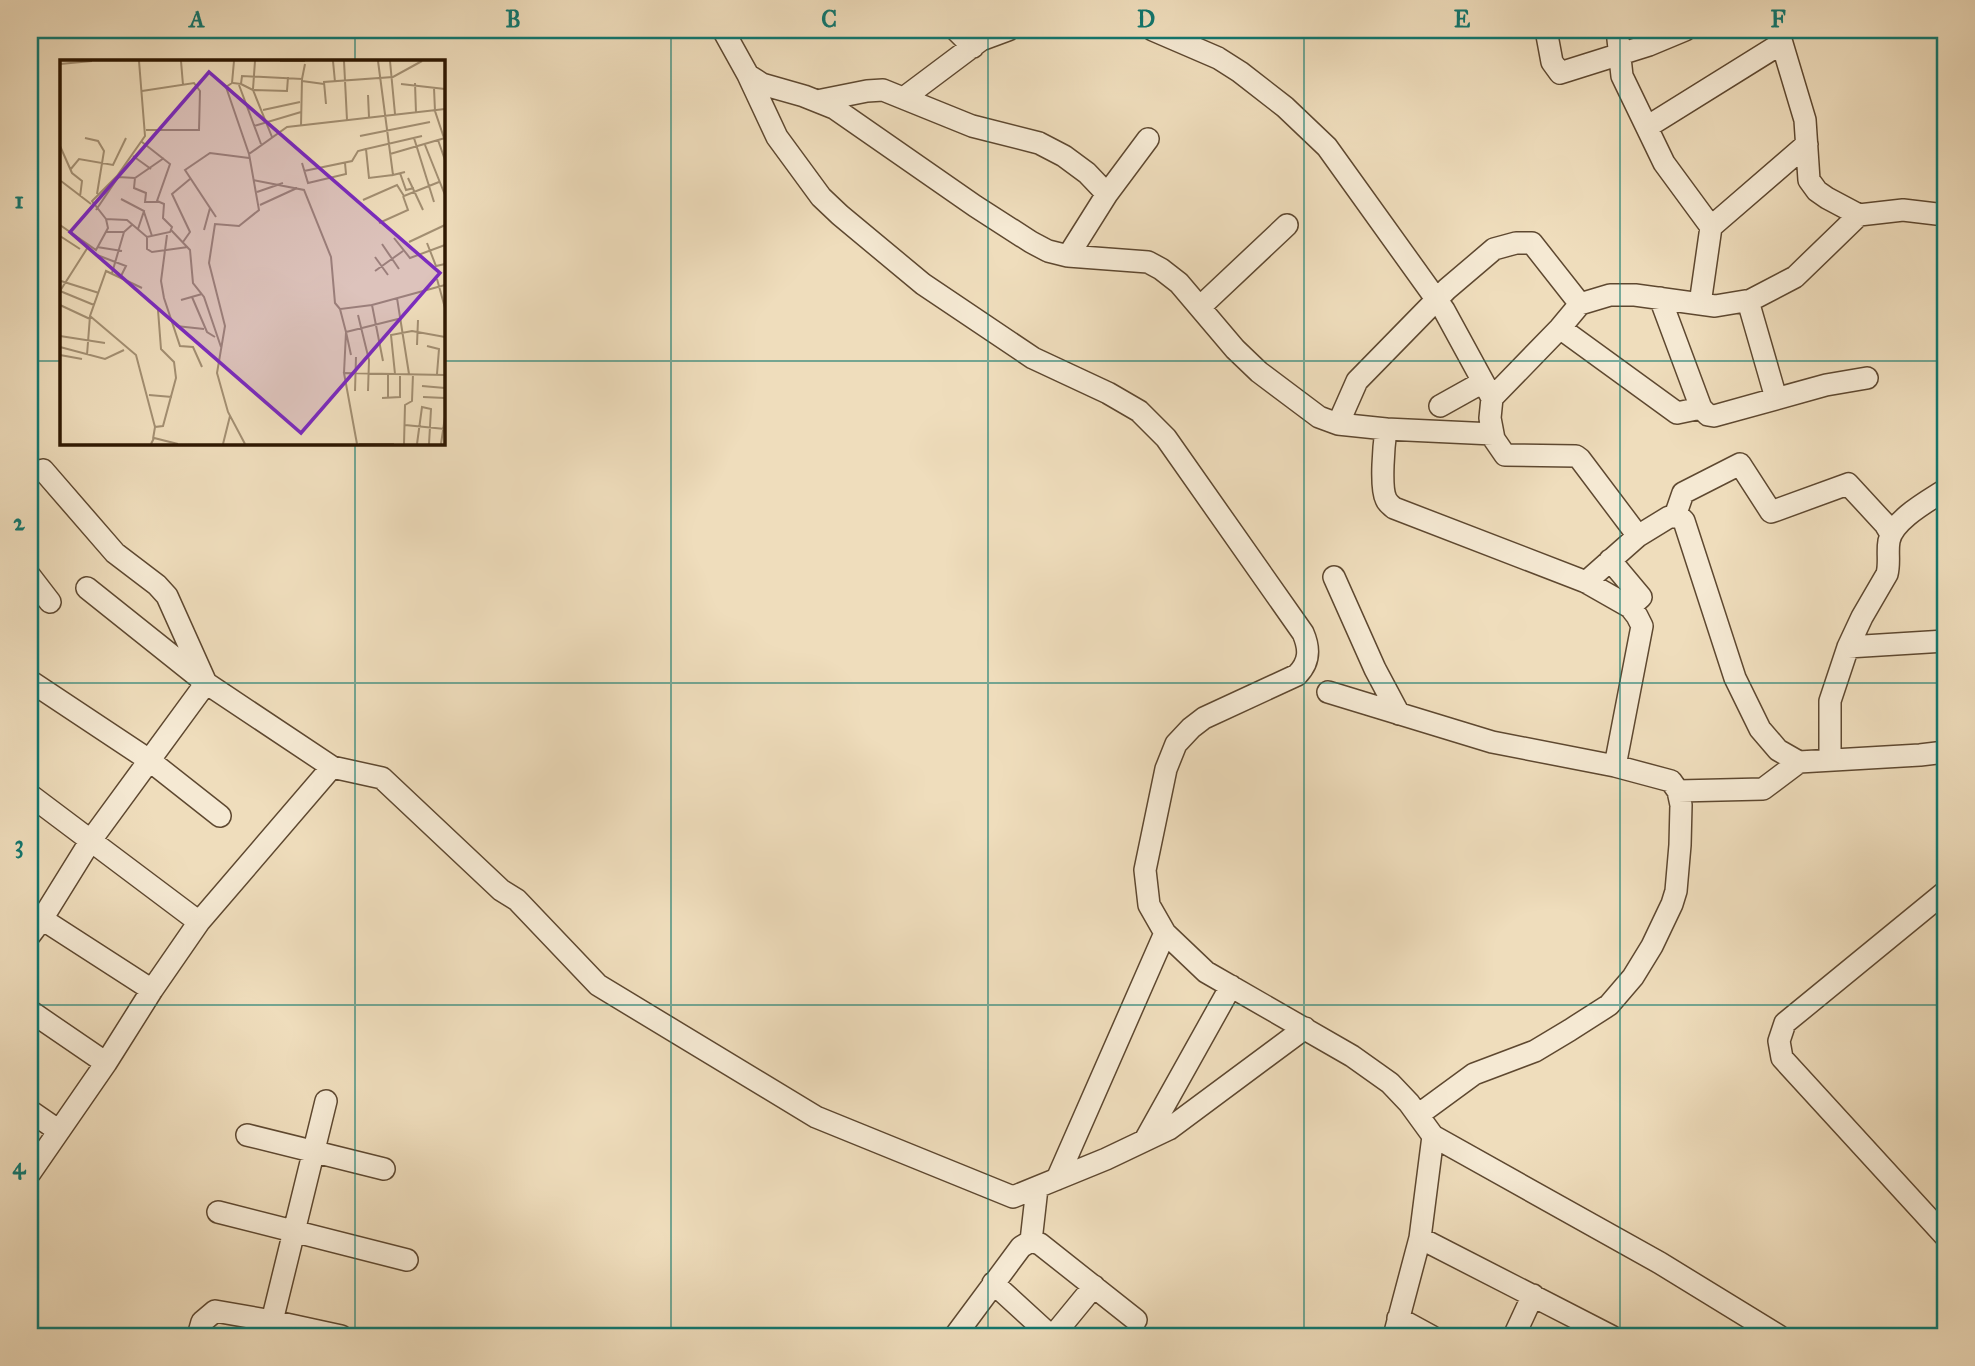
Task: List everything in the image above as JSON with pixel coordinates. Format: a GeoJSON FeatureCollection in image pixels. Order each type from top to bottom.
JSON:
{"type":"FeatureCollection","features":[{"type":"Feature","properties":{"kind":"street"},"geometry":{"type":"LineString","coordinates":[[723,30],[777,137],[821,197],[923,284],[1033,358],[1108,393],[1139,411],[1166,438],[1303,633],[1308,652],[1304,668],[1297,675],[1204,718],[1177,744],[1166,769],[1145,870],[1149,905],[1166,933],[1206,972],[1352,1056],[1390,1083],[1409,1103],[1433,1136],[1660,1263],[1779,1336]]}},
{"type":"Feature","properties":{"kind":"street"},"geometry":{"type":"LineString","coordinates":[[956,30],[973,47]]}},
{"type":"Feature","properties":{"kind":"street"},"geometry":{"type":"LineString","coordinates":[[905,97],[981,40],[1008,30]]}},
{"type":"Feature","properties":{"kind":"street"},"geometry":{"type":"LineString","coordinates":[[1153,30],[1218,58],[1240,72],[1285,107],[1327,146],[1444,310],[1488,390],[1493,434],[1505,455],[1576,456],[1638,536]]}},
{"type":"Feature","properties":{"kind":"street"},"geometry":{"type":"LineString","coordinates":[[1546,30],[1552,62],[1560,73],[1620,55],[1685,30]]}},
{"type":"Feature","properties":{"kind":"street"},"geometry":{"type":"LineString","coordinates":[[1617,30],[1622,76],[1664,163],[1711,227]]}},
{"type":"Feature","properties":{"kind":"street"},"geometry":{"type":"LineString","coordinates":[[1647,127],[1780,36],[1805,120],[1809,180],[1817,191],[1859,215],[1903,211],[1945,215]]}},
{"type":"Feature","properties":{"kind":"street"},"geometry":{"type":"LineString","coordinates":[[748,75],[762,83],[834,108],[1048,251],[1068,256],[1148,262],[1161,269],[1179,283],[1235,349],[1259,372],[1319,417],[1338,424],[1386,429],[1493,434]]}},
{"type":"Feature","properties":{"kind":"street"},"geometry":{"type":"LineString","coordinates":[[817,102],[883,90],[972,127],[1039,142],[1087,173],[1107,194]]}},
{"type":"Feature","properties":{"kind":"street"},"geometry":{"type":"LineString","coordinates":[[1068,256],[1107,194],[1148,139]]}},
{"type":"Feature","properties":{"kind":"street"},"geometry":{"type":"LineString","coordinates":[[1700,304],[1711,227],[1807,144]]}},
{"type":"Feature","properties":{"kind":"street"},"geometry":{"type":"LineString","coordinates":[[1440,406],[1488,390],[1560,328],[1580,304],[1610,295],[1635,295],[1715,306],[1748,301],[1795,277],[1859,215]]}},
{"type":"Feature","properties":{"kind":"street"},"geometry":{"type":"LineString","coordinates":[[1199,307],[1287,225]]}},
{"type":"Feature","properties":{"kind":"street"},"geometry":{"type":"LineString","coordinates":[[1338,424],[1357,381],[1437,299],[1494,249],[1516,243],[1532,243],[1580,304]]}},
{"type":"Feature","properties":{"kind":"street"},"geometry":{"type":"LineString","coordinates":[[1660,298],[1700,408],[1708,415],[1714,416],[1826,385],[1867,378]]}},
{"type":"Feature","properties":{"kind":"street"},"geometry":{"type":"LineString","coordinates":[[1748,301],[1776,398]]}},
{"type":"Feature","properties":{"kind":"street"},"geometry":{"type":"LineString","coordinates":[[1560,328],[1677,413],[1700,408]]}},
{"type":"Feature","properties":{"kind":"street"},"geometry":{"type":"LineString","coordinates":[[1386,429],[1384,495],[1394,508],[1586,582],[1630,607],[1637,616],[1642,626],[1615,766]]}},
{"type":"Feature","properties":{"kind":"street"},"geometry":{"type":"LineString","coordinates":[[1675,516],[1683,493],[1740,464],[1771,512],[1848,484],[1891,534]]}},
{"type":"Feature","properties":{"kind":"street"},"geometry":{"type":"LineString","coordinates":[[34,470],[115,553],[157,585],[167,596],[206,683]]}},
{"type":"Feature","properties":{"kind":"street"},"geometry":{"type":"LineString","coordinates":[[1830,759],[1830,701],[1848,647],[1887,574],[1891,534],[1897,525],[1945,490]]}},
{"type":"Feature","properties":{"kind":"street"},"geometry":{"type":"LineString","coordinates":[[1586,582],[1638,536],[1669,517],[1680,517],[1687,527],[1735,678],[1760,729],[1778,750],[1799,762]]}},
{"type":"Feature","properties":{"kind":"street"},"geometry":{"type":"LineString","coordinates":[[1610,560],[1641,597],[1630,607]]}},
{"type":"Feature","properties":{"kind":"street"},"geometry":{"type":"LineString","coordinates":[[30,576],[50,602]]}},
{"type":"Feature","properties":{"kind":"street"},"geometry":{"type":"LineString","coordinates":[[1334,577],[1375,669],[1399,714]]}},
{"type":"Feature","properties":{"kind":"street"},"geometry":{"type":"LineString","coordinates":[[87,588],[206,683],[332,767],[382,778],[502,890],[517,900],[598,985],[816,1117],[1013,1197],[1106,1159],[1168,1129],[1305,1028]]}},
{"type":"Feature","properties":{"kind":"street"},"geometry":{"type":"LineString","coordinates":[[1848,647],[1945,641]]}},
{"type":"Feature","properties":{"kind":"street"},"geometry":{"type":"LineString","coordinates":[[30,682],[149,760],[220,816]]}},
{"type":"Feature","properties":{"kind":"street"},"geometry":{"type":"LineString","coordinates":[[152,990],[36,927],[91,840],[206,683]]}},
{"type":"Feature","properties":{"kind":"street"},"geometry":{"type":"LineString","coordinates":[[1328,692],[1492,742],[1615,766],[1671,781],[1678,791],[1681,805],[1676,891],[1652,946],[1633,977],[1609,1004],[1570,1030],[1535,1051],[1474,1074],[1418,1115]]}},
{"type":"Feature","properties":{"kind":"street"},"geometry":{"type":"LineString","coordinates":[[1678,791],[1763,789],[1799,762],[1945,752]]}},
{"type":"Feature","properties":{"kind":"street"},"geometry":{"type":"LineString","coordinates":[[30,1173],[199,922],[332,767]]}},
{"type":"Feature","properties":{"kind":"street"},"geometry":{"type":"LineString","coordinates":[[30,795],[199,922]]}},
{"type":"Feature","properties":{"kind":"street"},"geometry":{"type":"LineString","coordinates":[[1945,892],[1785,1023],[1779,1041],[1782,1058],[1945,1236]]}},
{"type":"Feature","properties":{"kind":"street"},"geometry":{"type":"LineString","coordinates":[[955,1336],[1021,1247],[1031,1241],[1047,1183],[1166,933]]}},
{"type":"Feature","properties":{"kind":"street"},"geometry":{"type":"LineString","coordinates":[[1145,1140],[1231,986]]}},
{"type":"Feature","properties":{"kind":"street"},"geometry":{"type":"LineString","coordinates":[[30,1011],[106,1063]]}},
{"type":"Feature","properties":{"kind":"street"},"geometry":{"type":"LineString","coordinates":[[272,1321],[326,1101]]}},
{"type":"Feature","properties":{"kind":"street"},"geometry":{"type":"LineString","coordinates":[[30,1111],[59,1131]]}},
{"type":"Feature","properties":{"kind":"street"},"geometry":{"type":"LineString","coordinates":[[247,1135],[384,1169]]}},
{"type":"Feature","properties":{"kind":"street"},"geometry":{"type":"LineString","coordinates":[[1431,1336],[1396,1327],[1420,1238],[1433,1136]]}},
{"type":"Feature","properties":{"kind":"street"},"geometry":{"type":"LineString","coordinates":[[218,1212],[407,1259]]}},
{"type":"Feature","properties":{"kind":"street"},"geometry":{"type":"LineString","coordinates":[[1420,1238],[1611,1336]]}},
{"type":"Feature","properties":{"kind":"street"},"geometry":{"type":"LineString","coordinates":[[1031,1241],[1040,1244],[1136,1320]]}},
{"type":"Feature","properties":{"kind":"street"},"geometry":{"type":"LineString","coordinates":[[993,1283],[1052,1336],[1094,1286]]}},
{"type":"Feature","properties":{"kind":"street"},"geometry":{"type":"LineString","coordinates":[[1514,1336],[1533,1295]]}},
{"type":"Feature","properties":{"kind":"street"},"geometry":{"type":"LineString","coordinates":[[198,1336],[202,1322],[215,1311],[341,1336]]}}]}
